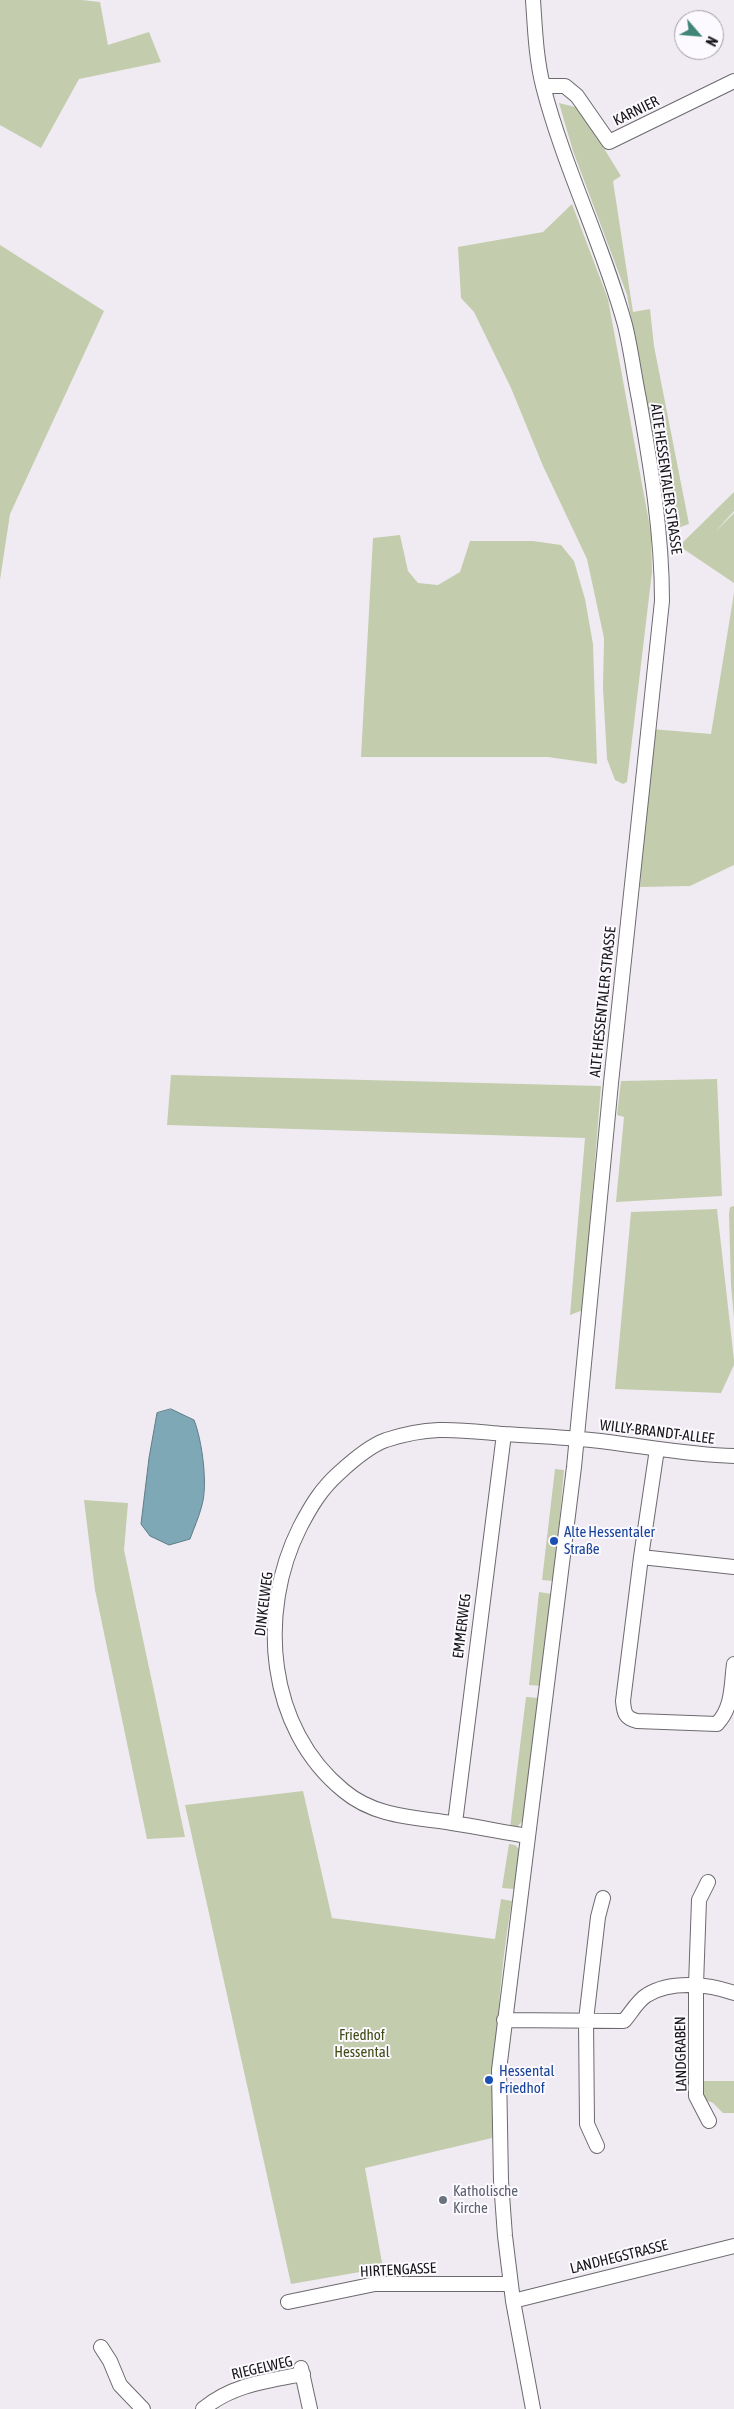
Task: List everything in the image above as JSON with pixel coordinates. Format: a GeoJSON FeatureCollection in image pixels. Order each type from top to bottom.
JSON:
{"type":"FeatureCollection","features":[{"type":"Feature","properties":{"kind":"street","name":"ALTE HESSENTALER STRASSE"},"geometry":{"type":"LineString","coordinates":[[504,2020],[561,1588],[662,601],[662,556],[655,496],[625,326],[595,234],[564,153],[543,86],[536,50],[534,0]]}},
{"type":"Feature","properties":{"kind":"street","name":"KARNIER"},"geometry":{"type":"LineString","coordinates":[[543,86],[565,86],[577,96],[609,142],[734,81]]}},
{"type":"Feature","properties":{"kind":"street","name":"DINKELWEG"},"geometry":{"type":"LineString","coordinates":[[528,1836],[396,1815],[371,1809],[346,1793],[321,1772],[289,1718],[278,1674],[274,1632],[280,1585],[291,1545],[313,1501],[326,1485],[352,1461],[382,1441],[422,1430],[457,1429],[576,1439]]}},
{"type":"Feature","properties":{"kind":"street","name":"EMMERWEG"},"geometry":{"type":"LineString","coordinates":[[454,1823],[504,1434]]}},
{"type":"Feature","properties":{"kind":"street","name":"WILLY-BRANDT-ALLEE"},"geometry":{"type":"LineString","coordinates":[[576,1439],[696,1455],[734,1456]]}},
{"type":"Feature","properties":{"kind":"street"},"geometry":{"type":"LineString","coordinates":[[657,1449],[623,1701],[624,1714],[629,1719],[637,1721],[717,1724],[725,1715],[729,1706],[734,1664]]}},
{"type":"Feature","properties":{"kind":"street"},"geometry":{"type":"LineString","coordinates":[[641,1557],[734,1567]]}},
{"type":"Feature","properties":{"kind":"street","name":"LANDGRABEN"},"geometry":{"type":"LineString","coordinates":[[708,1882],[699,1900],[696,1985],[696,2096],[709,2121]]}},
{"type":"Feature","properties":{"kind":"street"},"geometry":{"type":"LineString","coordinates":[[597,2146],[587,2124],[586,2020],[598,1917],[603,1898]]}},
{"type":"Feature","properties":{"kind":"street"},"geometry":{"type":"LineString","coordinates":[[534,2409],[510,2284],[501,2172],[499,2070],[504,2020],[624,2021],[647,1995],[668,1987],[696,1985],[722,1988],[734,1993]]}},
{"type":"Feature","properties":{"kind":"street","name":"LANDHEGSTRASSE"},"geometry":{"type":"LineString","coordinates":[[513,2301],[734,2246]]}},
{"type":"Feature","properties":{"kind":"street","name":"HIRTENGASSE"},"geometry":{"type":"LineString","coordinates":[[288,2302],[375,2284],[510,2284]]}},
{"type":"Feature","properties":{"kind":"street"},"geometry":{"type":"LineString","coordinates":[[101,2347],[110,2361],[120,2385],[143,2409]]}},
{"type":"Feature","properties":{"kind":"street","name":"RIEGELWEG"},"geometry":{"type":"LineString","coordinates":[[203,2409],[217,2397],[242,2386],[302,2371],[310,2409]]}},
{"type":"Feature","properties":{"kind":"green space"},"geometry":{"type":"Polygon","coordinates":[[[0,0],[82,0],[100,2],[108,45],[149,32],[161,62],[79,79],[41,148],[0,125],[0,0]]]}},
{"type":"Feature","properties":{"kind":"green space"},"geometry":{"type":"Polygon","coordinates":[[[559,103],[579,108],[621,176],[613,181],[633,312],[650,309],[654,346],[689,524],[669,531],[627,295],[573,151],[559,103]]]}},
{"type":"Feature","properties":{"kind":"green space"},"geometry":{"type":"Polygon","coordinates":[[[572,204],[608,299],[651,533],[652,572],[627,782],[623,784],[615,780],[607,759],[603,688],[604,638],[587,559],[543,466],[511,388],[474,312],[461,298],[458,247],[543,232],[572,204]]]}},
{"type":"Feature","properties":{"kind":"green space"},"geometry":{"type":"Polygon","coordinates":[[[0,245],[104,311],[10,514],[0,580],[0,245]]]}},
{"type":"Feature","properties":{"kind":"green space"},"geometry":{"type":"Polygon","coordinates":[[[734,492],[734,511],[715,532],[734,513],[734,583],[679,546],[734,492]]]}},
{"type":"Feature","properties":{"kind":"green space"},"geometry":{"type":"Polygon","coordinates":[[[400,535],[408,571],[418,583],[438,585],[460,572],[470,541],[533,541],[561,545],[574,561],[585,599],[593,644],[597,764],[548,757],[361,757],[373,538],[400,535]]]}},
{"type":"Feature","properties":{"kind":"green space"},"geometry":{"type":"Polygon","coordinates":[[[734,593],[734,865],[690,886],[640,887],[651,729],[711,734],[734,593]]]}},
{"type":"Feature","properties":{"kind":"green space"},"geometry":{"type":"Polygon","coordinates":[[[171,1075],[601,1086],[583,1310],[570,1315],[585,1138],[167,1125],[171,1075]]]}},
{"type":"Feature","properties":{"kind":"green space"},"geometry":{"type":"Polygon","coordinates":[[[717,1079],[722,1196],[616,1202],[624,1117],[617,1115],[621,1081],[717,1079]]]}},
{"type":"Feature","properties":{"kind":"green space"},"geometry":{"type":"Polygon","coordinates":[[[734,1206],[734,1318],[729,1214],[730,1207],[734,1206]]]}},
{"type":"Feature","properties":{"kind":"green space"},"geometry":{"type":"Polygon","coordinates":[[[717,1209],[734,1360],[734,1365],[721,1393],[615,1389],[631,1212],[717,1209]]]}},
{"type":"Feature","properties":{"kind":"green space"},"geometry":{"type":"Polygon","coordinates":[[[555,1469],[564,1470],[554,1581],[542,1580],[555,1469]]]}},
{"type":"Feature","properties":{"kind":"green space"},"geometry":{"type":"Polygon","coordinates":[[[84,1500],[128,1503],[124,1550],[185,1837],[147,1839],[95,1590],[84,1500]]]}},
{"type":"Feature","properties":{"kind":"green space"},"geometry":{"type":"Polygon","coordinates":[[[539,1592],[552,1594],[542,1686],[529,1685],[539,1592]]]}},
{"type":"Feature","properties":{"kind":"green space"},"geometry":{"type":"Polygon","coordinates":[[[526,1697],[540,1698],[524,1819],[518,1826],[510,1828],[526,1697]]]}},
{"type":"Feature","properties":{"kind":"green space","name":"Friedhof Hessental"},"geometry":{"type":"Polygon","coordinates":[[[303,1791],[332,1918],[495,1939],[501,1899],[512,1901],[500,1990],[492,2138],[365,2168],[383,2268],[291,2284],[185,1805],[303,1791]]]}},
{"type":"Feature","properties":{"kind":"green space"},"geometry":{"type":"Polygon","coordinates":[[[509,1844],[515,1845],[520,1850],[514,1889],[502,1888],[509,1844]]]}},
{"type":"Feature","properties":{"kind":"green space"},"geometry":{"type":"Polygon","coordinates":[[[701,2081],[734,2081],[734,2113],[723,2113],[713,2103],[701,2098],[701,2081]]]}},
{"type":"Feature","properties":{"kind":"water"},"geometry":{"type":"Polygon","coordinates":[[[171,1409],[194,1420],[202,1450],[204,1496],[190,1539],[169,1545],[150,1536],[141,1524],[157,1413],[171,1409]]]}},
{"type":"Feature","properties":{"kind":"place","name":"Alte Hessentaler Straße"},"geometry":{"type":"Point","coordinates":[554,1541]}},
{"type":"Feature","properties":{"kind":"place","name":"Hessental Friedhof"},"geometry":{"type":"Point","coordinates":[489,2080]}},
{"type":"Feature","properties":{"kind":"place","name":"Katholische Kirche"},"geometry":{"type":"Point","coordinates":[443,2200]}}]}
